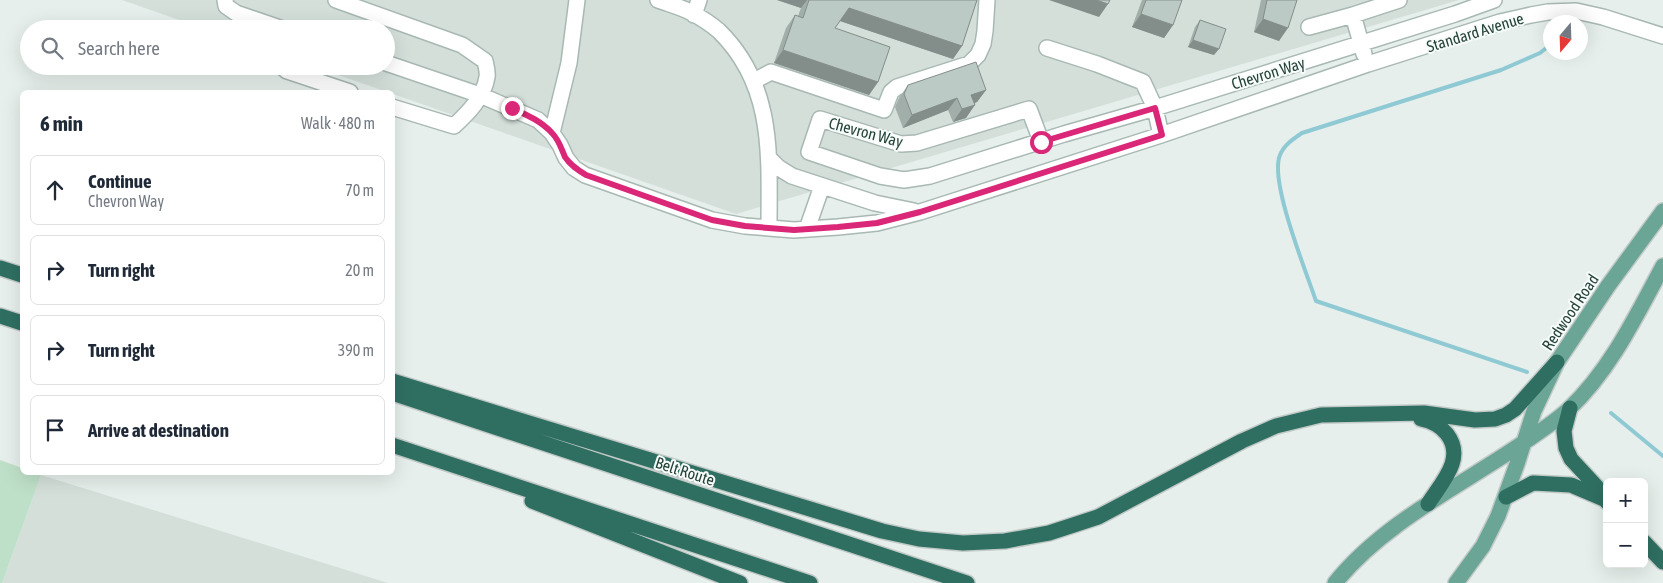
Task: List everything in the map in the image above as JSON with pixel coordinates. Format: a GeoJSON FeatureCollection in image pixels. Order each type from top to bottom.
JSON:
{"type":"FeatureCollection","features":[{"type":"Feature","properties":{"kind":"highway"},"geometry":{"type":"LineString","coordinates":[[0,268],[20,274]]}},
{"type":"Feature","properties":{"kind":"highway"},"geometry":{"type":"LineString","coordinates":[[0,316],[20,322]]}},
{"type":"Feature","properties":{"kind":"highway"},"geometry":{"type":"LineString","coordinates":[[395,382],[882,531],[919,539],[963,543],[1005,541],[1049,533],[1098,517],[1242,441],[1276,426],[1321,415],[1424,413],[1481,421],[1496,419],[1515,409],[1557,362]]}},
{"type":"Feature","properties":{"kind":"highway","name":"Belt Route"},"geometry":{"type":"LineString","coordinates":[[395,394],[967,583]]}},
{"type":"Feature","properties":{"kind":"highway"},"geometry":{"type":"LineString","coordinates":[[1570,408],[1564,431],[1566,448],[1571,459],[1596,486],[1603,497]]}},
{"type":"Feature","properties":{"kind":"highway"},"geometry":{"type":"LineString","coordinates":[[1389,413],[1433,422],[1444,430],[1452,443],[1454,454],[1452,468],[1428,504]]}},
{"type":"Feature","properties":{"kind":"highway"},"geometry":{"type":"LineString","coordinates":[[395,446],[810,583]]}},
{"type":"Feature","properties":{"kind":"highway"},"geometry":{"type":"LineString","coordinates":[[446,463],[499,488],[740,583]]}},
{"type":"Feature","properties":{"kind":"highway"},"geometry":{"type":"LineString","coordinates":[[1506,497],[1533,484],[1571,485],[1603,499]]}},
{"type":"Feature","properties":{"kind":"highway"},"geometry":{"type":"LineString","coordinates":[[1648,546],[1663,562]]}},
{"type":"Feature","properties":{"kind":"main road","name":"Redwood Road"},"geometry":{"type":"LineString","coordinates":[[1456,583],[1493,527],[1506,497],[1534,411],[1557,362],[1608,286],[1663,210]]}},
{"type":"Feature","properties":{"kind":"main road"},"geometry":{"type":"LineString","coordinates":[[1335,583],[1354,561],[1377,540],[1428,504],[1540,432],[1570,408],[1594,382],[1611,358],[1663,266]]}},
{"type":"Feature","properties":{"kind":"lane"},"geometry":{"type":"LineString","coordinates":[[225,0],[226,6],[236,13],[257,20]]}},
{"type":"Feature","properties":{"kind":"lane"},"geometry":{"type":"LineString","coordinates":[[336,0],[392,20]]}},
{"type":"Feature","properties":{"kind":"lane"},"geometry":{"type":"LineString","coordinates":[[395,66],[480,95],[538,120],[552,133],[569,63],[577,0]]}},
{"type":"Feature","properties":{"kind":"lane"},"geometry":{"type":"LineString","coordinates":[[658,0],[689,11],[696,7],[736,49],[748,68],[758,90],[764,114],[770,158],[769,228]]}},
{"type":"Feature","properties":{"kind":"lane"},"geometry":{"type":"LineString","coordinates":[[754,82],[771,72],[884,110],[891,92],[897,86],[969,64],[978,55],[983,44],[987,0]]}},
{"type":"Feature","properties":{"kind":"lane"},"geometry":{"type":"LineString","coordinates":[[1309,27],[1399,0]]}},
{"type":"Feature","properties":{"kind":"lane","name":"Chevron Way"},"geometry":{"type":"LineString","coordinates":[[1041,142],[1030,109],[917,143],[901,144],[820,119],[809,152],[880,176],[904,180],[930,176],[1361,44],[1494,0]]}},
{"type":"Feature","properties":{"kind":"lane","name":"Standard Avenue"},"geometry":{"type":"LineString","coordinates":[[552,133],[574,168],[586,175],[712,220],[769,228],[807,229],[838,227],[877,223],[920,212],[1162,135],[1368,64],[1531,14],[1563,11],[1589,13],[1663,36]]}},
{"type":"Feature","properties":{"kind":"lane"},"geometry":{"type":"LineString","coordinates":[[1353,15],[1368,64]]}},
{"type":"Feature","properties":{"kind":"lane"},"geometry":{"type":"LineString","coordinates":[[395,21],[462,45],[485,61],[487,76],[480,95],[468,113],[454,126],[395,107]]}},
{"type":"Feature","properties":{"kind":"lane"},"geometry":{"type":"LineString","coordinates":[[1047,48],[1097,64],[1143,82],[1155,108],[1162,135]]}},
{"type":"Feature","properties":{"kind":"lane"},"geometry":{"type":"LineString","coordinates":[[296,75],[344,90]]}},
{"type":"Feature","properties":{"kind":"lane"},"geometry":{"type":"LineString","coordinates":[[770,158],[779,168],[792,176],[875,203],[920,212]]}},
{"type":"Feature","properties":{"kind":"lane"},"geometry":{"type":"LineString","coordinates":[[807,229],[822,186]]}},
{"type":"Feature","properties":{"kind":"shaded area"},"geometry":{"type":"Polygon","coordinates":[[[122,0],[1459,0],[736,214],[395,95],[395,90],[381,90],[338,75],[395,75],[395,20],[179,20],[122,0]]]}},
{"type":"Feature","properties":{"kind":"shaded area"},"geometry":{"type":"Polygon","coordinates":[[[41,475],[388,583],[2,583],[41,475]]]}},
{"type":"Feature","properties":{"kind":"green space"},"geometry":{"type":"Polygon","coordinates":[[[0,460],[20,467],[20,475],[41,475],[2,583],[0,583],[0,460]]]}},
{"type":"Feature","properties":{"kind":"building"},"geometry":{"type":"Polygon","coordinates":[[[809,0],[977,0],[962,46],[849,8],[835,28],[890,47],[878,82],[783,50],[795,15],[803,18],[809,0]]]}},
{"type":"Feature","properties":{"kind":"building"},"geometry":{"type":"Polygon","coordinates":[[[1096,0],[1110,0],[1108,4],[1096,0]]]}},
{"type":"Feature","properties":{"kind":"building"},"geometry":{"type":"Polygon","coordinates":[[[1146,0],[1182,0],[1173,25],[1141,14],[1146,0]]]}},
{"type":"Feature","properties":{"kind":"building"},"geometry":{"type":"Polygon","coordinates":[[[1267,0],[1297,0],[1288,28],[1263,19],[1267,0]]]}},
{"type":"Feature","properties":{"kind":"building"},"geometry":{"type":"Polygon","coordinates":[[[1200,20],[1226,29],[1219,49],[1193,40],[1200,20]]]}},
{"type":"Feature","properties":{"kind":"building"},"geometry":{"type":"Polygon","coordinates":[[[976,62],[986,90],[971,95],[975,105],[962,109],[957,98],[912,115],[904,94],[908,85],[976,62]]]}},
{"type":"Feature","properties":{"kind":"waterway"},"geometry":{"type":"LineString","coordinates":[[1527,372],[1316,301],[1290,227],[1278,168],[1280,155],[1284,148],[1302,133],[1501,70],[1543,51]]}},
{"type":"Feature","properties":{"kind":"waterway"},"geometry":{"type":"LineString","coordinates":[[1611,413],[1663,456]]}},
{"type":"Feature","properties":{"kind":"route"},"geometry":{"type":"LineString","coordinates":[[512,108],[538,120],[552,133],[574,168],[586,175],[712,220],[745,226],[794,230],[877,223],[920,212],[1162,135],[1155,108],[1041,142]]}}]}
